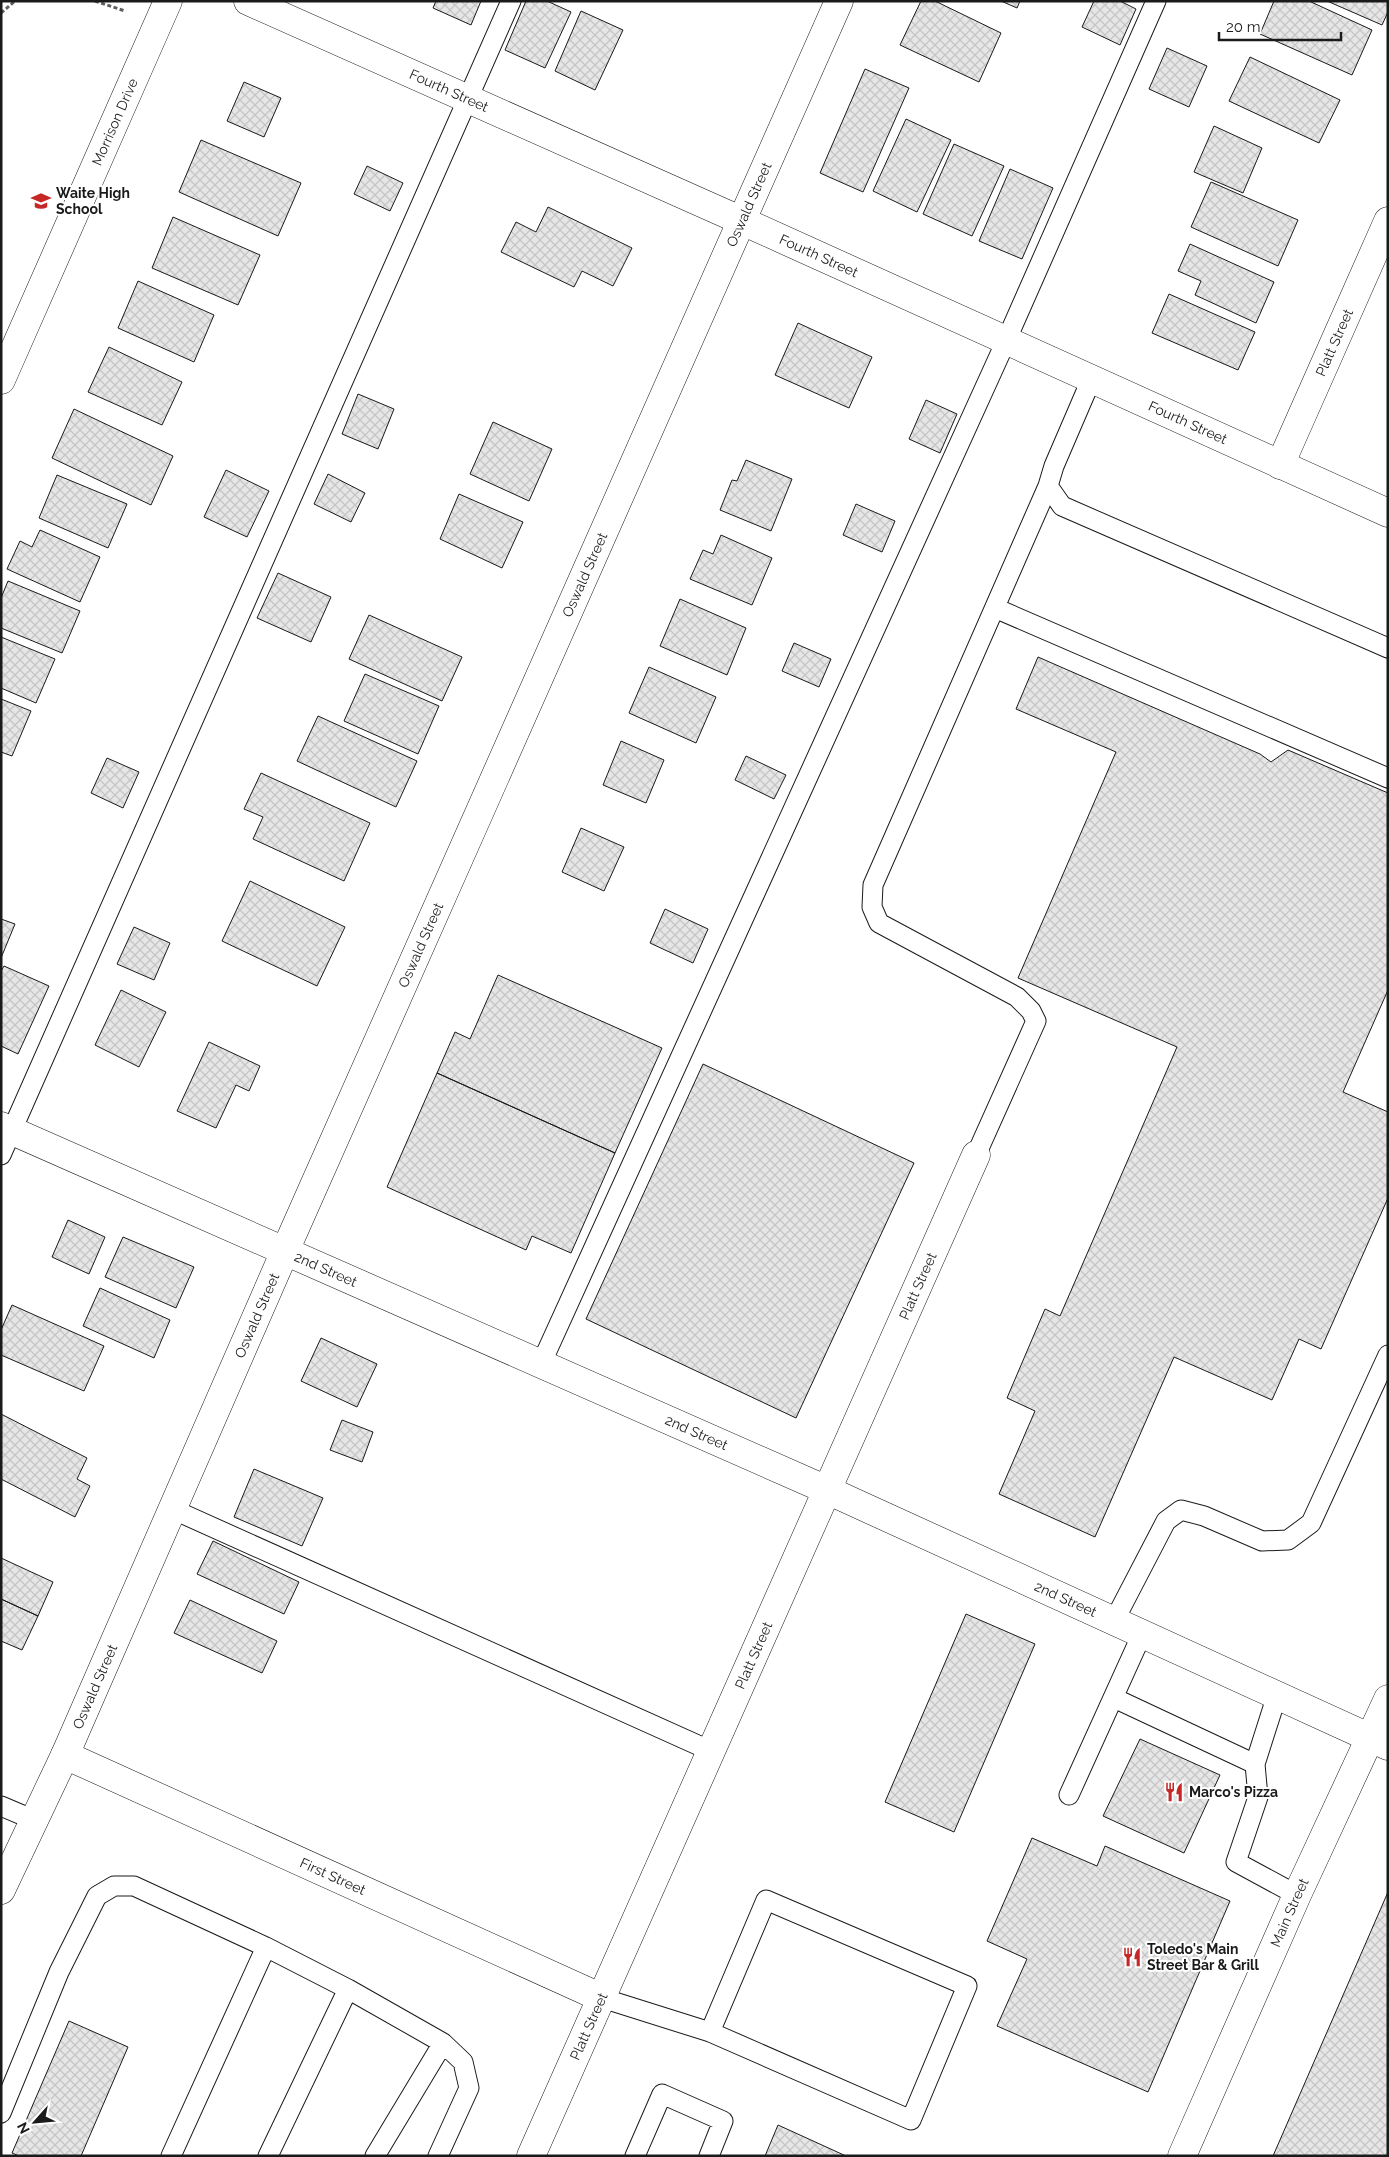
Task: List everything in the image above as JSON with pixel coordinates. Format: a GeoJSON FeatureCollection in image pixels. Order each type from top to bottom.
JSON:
{"type":"FeatureCollection","features":[{"type":"Feature","properties":{"kind":"street","name":"Morrison Drive"},"geometry":{"type":"LineString","coordinates":[[1,380],[168,1]]}},
{"type":"Feature","properties":{"kind":"street","name":"Fourth Street"},"geometry":{"type":"LineString","coordinates":[[248,1],[1388,512]]}},
{"type":"Feature","properties":{"kind":"street","name":"Oswald Street"},"geometry":{"type":"LineString","coordinates":[[1,1890],[64,1755],[740,220],[839,1]]}},
{"type":"Feature","properties":{"kind":"street","name":"Platt Street"},"geometry":{"type":"LineString","coordinates":[[1280,465],[1388,221]]}},
{"type":"Feature","properties":{"kind":"street","name":"2nd Street"},"geometry":{"type":"LineString","coordinates":[[5,1137],[285,1251],[827,1490],[1379,1742]]}},
{"type":"Feature","properties":{"kind":"street","name":"Platt Street"},"geometry":{"type":"LineString","coordinates":[[531,2156],[976,1155]]}},
{"type":"Feature","properties":{"kind":"street","name":"Main Street"},"geometry":{"type":"LineString","coordinates":[[1182,2156],[1297,1894],[1379,1742],[1388,1699]]}},
{"type":"Feature","properties":{"kind":"street","name":"First Street"},"geometry":{"type":"LineString","coordinates":[[64,1755],[602,1998]]}},
{"type":"Feature","properties":{"kind":"lane"},"geometry":{"type":"LineString","coordinates":[[5,1137],[511,1]]}},
{"type":"Feature","properties":{"kind":"lane"},"geometry":{"type":"LineString","coordinates":[[541,1364],[1006,341],[1156,1]]}},
{"type":"Feature","properties":{"kind":"lane"},"geometry":{"type":"LineString","coordinates":[[976,1155],[1036,1021],[1031,1011],[1017,997],[879,923],[872,907],[872,884],[1048,486],[1054,466],[1091,380]]}},
{"type":"Feature","properties":{"kind":"lane"},"geometry":{"type":"LineString","coordinates":[[1048,486],[1062,506],[1388,648]]}},
{"type":"Feature","properties":{"kind":"lane"},"geometry":{"type":"LineString","coordinates":[[994,608],[1388,778]]}},
{"type":"Feature","properties":{"kind":"lane"},"geometry":{"type":"LineString","coordinates":[[1114,1621],[1166,1521],[1181,1510],[1204,1516],[1262,1541],[1288,1540],[1311,1523],[1388,1355]]}},
{"type":"Feature","properties":{"kind":"lane"},"geometry":{"type":"LineString","coordinates":[[172,1510],[711,1751]]}},
{"type":"Feature","properties":{"kind":"lane"},"geometry":{"type":"LineString","coordinates":[[1069,1795],[1142,1634]]}},
{"type":"Feature","properties":{"kind":"lane"},"geometry":{"type":"LineString","coordinates":[[1276,1696],[1255,1764],[1258,1798],[1236,1862],[1297,1894]]}},
{"type":"Feature","properties":{"kind":"lane"},"geometry":{"type":"LineString","coordinates":[[1114,1698],[1255,1764]]}},
{"type":"Feature","properties":{"kind":"lane"},"geometry":{"type":"LineString","coordinates":[[1,1806],[34,1820]]}},
{"type":"Feature","properties":{"kind":"lane"},"geometry":{"type":"LineString","coordinates":[[1,2113],[59,1972],[98,1896],[114,1886],[134,1886],[266,1947],[348,1989],[443,2043],[464,2062],[469,2088],[438,2156]]}},
{"type":"Feature","properties":{"kind":"lane"},"geometry":{"type":"LineString","coordinates":[[602,1998],[710,2032],[911,2120],[967,1986],[766,1900],[710,2032]]}},
{"type":"Feature","properties":{"kind":"lane"},"geometry":{"type":"LineString","coordinates":[[171,2156],[266,1947]]}},
{"type":"Feature","properties":{"kind":"lane"},"geometry":{"type":"LineString","coordinates":[[268,2156],[348,1989]]}},
{"type":"Feature","properties":{"kind":"lane"},"geometry":{"type":"LineString","coordinates":[[375,2156],[443,2043]]}},
{"type":"Feature","properties":{"kind":"lane"},"geometry":{"type":"LineString","coordinates":[[634,2156],[662,2094],[723,2121],[709,2156]]}},
{"type":"Feature","properties":{"kind":"path"},"geometry":{"type":"LineString","coordinates":[[1,13],[15,1]]}},
{"type":"Feature","properties":{"kind":"building"},"geometry":{"type":"Polygon","coordinates":[[[436,1],[481,1],[471,25],[433,8],[436,1]]]}},
{"type":"Feature","properties":{"kind":"building"},"geometry":{"type":"Polygon","coordinates":[[[526,1],[547,1],[571,12],[545,68],[505,50],[526,1]]]}},
{"type":"Feature","properties":{"kind":"building"},"geometry":{"type":"Polygon","coordinates":[[[921,1],[935,1],[1001,33],[979,82],[900,45],[921,1]]]}},
{"type":"Feature","properties":{"kind":"building"},"geometry":{"type":"Polygon","coordinates":[[[1001,1],[1020,1],[1017,8],[1001,1]]]}},
{"type":"Feature","properties":{"kind":"building"},"geometry":{"type":"Polygon","coordinates":[[[1094,1],[1120,1],[1136,9],[1120,45],[1082,27],[1094,1]]]}},
{"type":"Feature","properties":{"kind":"building"},"geometry":{"type":"Polygon","coordinates":[[[1274,1],[1309,1],[1372,30],[1352,75],[1260,34],[1274,1]]]}},
{"type":"Feature","properties":{"kind":"building"},"geometry":{"type":"Polygon","coordinates":[[[1327,1],[1388,1],[1388,12],[1382,25],[1327,1]]]}},
{"type":"Feature","properties":{"kind":"building"},"geometry":{"type":"Polygon","coordinates":[[[581,11],[623,30],[595,90],[555,71],[581,11]]]}},
{"type":"Feature","properties":{"kind":"building"},"geometry":{"type":"Polygon","coordinates":[[[1167,48],[1207,66],[1189,107],[1149,89],[1167,48]]]}},
{"type":"Feature","properties":{"kind":"building"},"geometry":{"type":"Polygon","coordinates":[[[1250,57],[1340,100],[1319,143],[1229,101],[1250,57]]]}},
{"type":"Feature","properties":{"kind":"building"},"geometry":{"type":"Polygon","coordinates":[[[865,69],[909,88],[863,192],[820,173],[865,69]]]}},
{"type":"Feature","properties":{"kind":"building"},"geometry":{"type":"Polygon","coordinates":[[[244,82],[281,98],[264,137],[227,121],[244,82]]]}},
{"type":"Feature","properties":{"kind":"building"},"geometry":{"type":"Polygon","coordinates":[[[906,119],[951,140],[917,212],[873,191],[906,119]]]}},
{"type":"Feature","properties":{"kind":"building"},"geometry":{"type":"Polygon","coordinates":[[[1214,126],[1262,148],[1243,193],[1194,172],[1214,126]]]}},
{"type":"Feature","properties":{"kind":"building"},"geometry":{"type":"Polygon","coordinates":[[[201,140],[301,183],[278,236],[179,192],[201,140]]]}},
{"type":"Feature","properties":{"kind":"building"},"geometry":{"type":"Polygon","coordinates":[[[954,144],[1004,166],[972,236],[923,214],[954,144]]]}},
{"type":"Feature","properties":{"kind":"building"},"geometry":{"type":"Polygon","coordinates":[[[367,166],[403,183],[390,211],[354,194],[367,166]]]}},
{"type":"Feature","properties":{"kind":"building"},"geometry":{"type":"Polygon","coordinates":[[[1010,169],[1053,188],[1022,259],[979,241],[1010,169]]]}},
{"type":"Feature","properties":{"kind":"building"},"geometry":{"type":"Polygon","coordinates":[[[1211,182],[1298,220],[1278,266],[1191,227],[1211,182]]]}},
{"type":"Feature","properties":{"kind":"building"},"geometry":{"type":"Polygon","coordinates":[[[548,207],[632,248],[613,286],[582,271],[574,287],[501,252],[516,222],[536,232],[548,207]]]}},
{"type":"Feature","properties":{"kind":"building"},"geometry":{"type":"Polygon","coordinates":[[[173,217],[260,255],[238,305],[152,268],[173,217]]]}},
{"type":"Feature","properties":{"kind":"building"},"geometry":{"type":"Polygon","coordinates":[[[1190,244],[1274,282],[1256,323],[1195,295],[1201,281],[1178,271],[1190,244]]]}},
{"type":"Feature","properties":{"kind":"building"},"geometry":{"type":"Polygon","coordinates":[[[138,281],[214,315],[194,362],[118,328],[138,281]]]}},
{"type":"Feature","properties":{"kind":"building"},"geometry":{"type":"Polygon","coordinates":[[[1169,294],[1255,332],[1238,370],[1152,333],[1169,294]]]}},
{"type":"Feature","properties":{"kind":"building"},"geometry":{"type":"Polygon","coordinates":[[[798,323],[872,357],[849,408],[775,375],[798,323]]]}},
{"type":"Feature","properties":{"kind":"building"},"geometry":{"type":"Polygon","coordinates":[[[109,347],[182,382],[162,425],[88,392],[109,347]]]}},
{"type":"Feature","properties":{"kind":"building"},"geometry":{"type":"Polygon","coordinates":[[[358,394],[394,409],[378,449],[342,434],[358,394]]]}},
{"type":"Feature","properties":{"kind":"building"},"geometry":{"type":"Polygon","coordinates":[[[926,400],[957,414],[940,453],[909,439],[926,400]]]}},
{"type":"Feature","properties":{"kind":"building"},"geometry":{"type":"Polygon","coordinates":[[[74,409],[173,456],[151,505],[52,458],[74,409]]]}},
{"type":"Feature","properties":{"kind":"building"},"geometry":{"type":"Polygon","coordinates":[[[493,422],[552,449],[529,501],[470,474],[493,422]]]}},
{"type":"Feature","properties":{"kind":"building"},"geometry":{"type":"Polygon","coordinates":[[[746,460],[792,479],[771,531],[720,510],[732,480],[737,481],[746,460]]]}},
{"type":"Feature","properties":{"kind":"building"},"geometry":{"type":"Polygon","coordinates":[[[226,470],[269,491],[247,537],[204,517],[226,470]]]}},
{"type":"Feature","properties":{"kind":"building"},"geometry":{"type":"Polygon","coordinates":[[[328,474],[365,493],[351,522],[314,504],[328,474]]]}},
{"type":"Feature","properties":{"kind":"building"},"geometry":{"type":"Polygon","coordinates":[[[57,475],[127,504],[108,548],[39,518],[57,475]]]}},
{"type":"Feature","properties":{"kind":"building"},"geometry":{"type":"Polygon","coordinates":[[[459,494],[523,522],[502,568],[440,539],[459,494]]]}},
{"type":"Feature","properties":{"kind":"building"},"geometry":{"type":"Polygon","coordinates":[[[856,504],[895,521],[882,552],[843,535],[856,504]]]}},
{"type":"Feature","properties":{"kind":"building"},"geometry":{"type":"Polygon","coordinates":[[[40,530],[100,557],[80,602],[7,569],[20,541],[32,547],[40,530]]]}},
{"type":"Feature","properties":{"kind":"building"},"geometry":{"type":"Polygon","coordinates":[[[721,535],[772,558],[752,605],[690,579],[703,550],[713,554],[721,535]]]}},
{"type":"Feature","properties":{"kind":"building"},"geometry":{"type":"Polygon","coordinates":[[[278,573],[331,597],[311,642],[257,618],[278,573]]]}},
{"type":"Feature","properties":{"kind":"building"},"geometry":{"type":"Polygon","coordinates":[[[8,581],[80,611],[62,653],[1,628],[1,598],[8,581]]]}},
{"type":"Feature","properties":{"kind":"building"},"geometry":{"type":"Polygon","coordinates":[[[680,599],[746,628],[727,675],[660,646],[680,599]]]}},
{"type":"Feature","properties":{"kind":"building"},"geometry":{"type":"Polygon","coordinates":[[[369,615],[462,657],[442,701],[349,659],[369,615]]]}},
{"type":"Feature","properties":{"kind":"building"},"geometry":{"type":"Polygon","coordinates":[[[1,637],[55,659],[36,703],[1,688],[1,637]]]}},
{"type":"Feature","properties":{"kind":"building"},"geometry":{"type":"Polygon","coordinates":[[[794,643],[831,659],[819,687],[782,671],[794,643]]]}},
{"type":"Feature","properties":{"kind":"building"},"geometry":{"type":"Polygon","coordinates":[[[1038,657],[1260,754],[1271,762],[1288,750],[1388,793],[1388,990],[1343,1092],[1388,1112],[1388,1198],[1321,1349],[1299,1339],[1272,1400],[1174,1357],[1095,1537],[999,1494],[1035,1411],[1007,1398],[1045,1309],[1060,1316],[1177,1047],[1018,978],[1116,752],[1016,709],[1038,657]]]}},
{"type":"Feature","properties":{"kind":"building"},"geometry":{"type":"Polygon","coordinates":[[[649,667],[716,697],[696,743],[629,713],[649,667]]]}},
{"type":"Feature","properties":{"kind":"building"},"geometry":{"type":"Polygon","coordinates":[[[365,674],[439,706],[418,754],[344,721],[365,674]]]}},
{"type":"Feature","properties":{"kind":"building"},"geometry":{"type":"Polygon","coordinates":[[[1,699],[31,711],[12,756],[1,752],[1,699]]]}},
{"type":"Feature","properties":{"kind":"building"},"geometry":{"type":"Polygon","coordinates":[[[318,716],[417,761],[396,807],[297,761],[318,716]]]}},
{"type":"Feature","properties":{"kind":"building"},"geometry":{"type":"Polygon","coordinates":[[[621,741],[664,760],[646,803],[603,785],[621,741]]]}},
{"type":"Feature","properties":{"kind":"building"},"geometry":{"type":"Polygon","coordinates":[[[746,756],[786,775],[774,799],[735,780],[746,756]]]}},
{"type":"Feature","properties":{"kind":"building"},"geometry":{"type":"Polygon","coordinates":[[[107,758],[139,772],[123,808],[91,793],[107,758]]]}},
{"type":"Feature","properties":{"kind":"building"},"geometry":{"type":"Polygon","coordinates":[[[261,773],[370,823],[344,881],[253,839],[263,817],[244,809],[261,773]]]}},
{"type":"Feature","properties":{"kind":"building"},"geometry":{"type":"Polygon","coordinates":[[[581,828],[624,847],[604,891],[562,872],[581,828]]]}},
{"type":"Feature","properties":{"kind":"building"},"geometry":{"type":"Polygon","coordinates":[[[250,881],[345,927],[317,986],[222,941],[250,881]]]}},
{"type":"Feature","properties":{"kind":"building"},"geometry":{"type":"Polygon","coordinates":[[[665,909],[708,929],[693,963],[650,943],[665,909]]]}},
{"type":"Feature","properties":{"kind":"building"},"geometry":{"type":"Polygon","coordinates":[[[1,919],[15,924],[1,958],[1,919]]]}},
{"type":"Feature","properties":{"kind":"building"},"geometry":{"type":"Polygon","coordinates":[[[134,927],[170,943],[154,980],[117,964],[134,927]]]}},
{"type":"Feature","properties":{"kind":"building"},"geometry":{"type":"Polygon","coordinates":[[[4,966],[49,986],[18,1054],[1,1046],[1,971],[4,966]]]}},
{"type":"Feature","properties":{"kind":"building"},"geometry":{"type":"Polygon","coordinates":[[[498,975],[662,1048],[615,1153],[437,1073],[455,1032],[470,1039],[498,975]]]}},
{"type":"Feature","properties":{"kind":"building"},"geometry":{"type":"Polygon","coordinates":[[[121,990],[166,1012],[139,1067],[95,1045],[121,990]]]}},
{"type":"Feature","properties":{"kind":"building"},"geometry":{"type":"Polygon","coordinates":[[[209,1042],[260,1066],[249,1091],[236,1085],[216,1128],[177,1111],[209,1042]]]}},
{"type":"Feature","properties":{"kind":"building"},"geometry":{"type":"Polygon","coordinates":[[[703,1064],[914,1163],[796,1418],[586,1319],[703,1064]]]}},
{"type":"Feature","properties":{"kind":"building"},"geometry":{"type":"Polygon","coordinates":[[[437,1073],[615,1153],[571,1253],[532,1236],[526,1250],[387,1187],[437,1073]]]}},
{"type":"Feature","properties":{"kind":"building"},"geometry":{"type":"Polygon","coordinates":[[[68,1220],[105,1237],[89,1274],[52,1257],[68,1220]]]}},
{"type":"Feature","properties":{"kind":"building"},"geometry":{"type":"Polygon","coordinates":[[[123,1237],[194,1267],[176,1308],[105,1277],[123,1237]]]}},
{"type":"Feature","properties":{"kind":"building"},"geometry":{"type":"Polygon","coordinates":[[[100,1288],[170,1320],[154,1358],[83,1326],[100,1288]]]}},
{"type":"Feature","properties":{"kind":"building"},"geometry":{"type":"Polygon","coordinates":[[[12,1305],[104,1346],[84,1391],[1,1355],[1,1330],[12,1305]]]}},
{"type":"Feature","properties":{"kind":"building"},"geometry":{"type":"Polygon","coordinates":[[[321,1338],[377,1364],[357,1407],[301,1381],[321,1338]]]}},
{"type":"Feature","properties":{"kind":"building"},"geometry":{"type":"Polygon","coordinates":[[[1,1414],[87,1458],[77,1479],[90,1486],[75,1517],[1,1479],[1,1414]]]}},
{"type":"Feature","properties":{"kind":"building"},"geometry":{"type":"Polygon","coordinates":[[[342,1420],[373,1432],[362,1462],[330,1450],[342,1420]]]}},
{"type":"Feature","properties":{"kind":"building"},"geometry":{"type":"Polygon","coordinates":[[[254,1469],[323,1498],[302,1546],[234,1517],[254,1469]]]}},
{"type":"Feature","properties":{"kind":"building"},"geometry":{"type":"Polygon","coordinates":[[[213,1541],[299,1582],[284,1614],[197,1574],[213,1541]]]}},
{"type":"Feature","properties":{"kind":"building"},"geometry":{"type":"Polygon","coordinates":[[[1,1558],[53,1582],[38,1616],[1,1599],[1,1558]]]}},
{"type":"Feature","properties":{"kind":"building"},"geometry":{"type":"Polygon","coordinates":[[[1,1599],[38,1616],[22,1650],[1,1641],[1,1599]]]}},
{"type":"Feature","properties":{"kind":"building"},"geometry":{"type":"Polygon","coordinates":[[[190,1600],[277,1641],[262,1673],[174,1633],[190,1600]]]}},
{"type":"Feature","properties":{"kind":"building"},"geometry":{"type":"Polygon","coordinates":[[[966,1614],[1035,1644],[954,1832],[885,1802],[966,1614]]]}},
{"type":"Feature","properties":{"kind":"building"},"geometry":{"type":"Polygon","coordinates":[[[1140,1739],[1220,1775],[1184,1853],[1103,1816],[1140,1739]]]}},
{"type":"Feature","properties":{"kind":"building"},"geometry":{"type":"Polygon","coordinates":[[[1032,1838],[1097,1866],[1105,1846],[1230,1901],[1148,2092],[997,2026],[1027,1959],[987,1941],[1032,1838]]]}},
{"type":"Feature","properties":{"kind":"building"},"geometry":{"type":"Polygon","coordinates":[[[1388,1892],[1388,2156],[1273,2156],[1388,1892]]]}},
{"type":"Feature","properties":{"kind":"building"},"geometry":{"type":"Polygon","coordinates":[[[69,2021],[128,2047],[81,2156],[19,2156],[12,2153],[69,2021]]]}},
{"type":"Feature","properties":{"kind":"building"},"geometry":{"type":"Polygon","coordinates":[[[778,2125],[846,2156],[765,2156],[778,2125]]]}},
{"type":"Feature","properties":{"kind":"place","name":"Waite High School"},"geometry":{"type":"Point","coordinates":[41,201]}},
{"type":"Feature","properties":{"kind":"place","name":"Marco's Pizza"},"geometry":{"type":"Point","coordinates":[1174,1792]}},
{"type":"Feature","properties":{"kind":"place","name":"Toledo's Main Street Bar & Grill"},"geometry":{"type":"Point","coordinates":[1132,1957]}}]}
